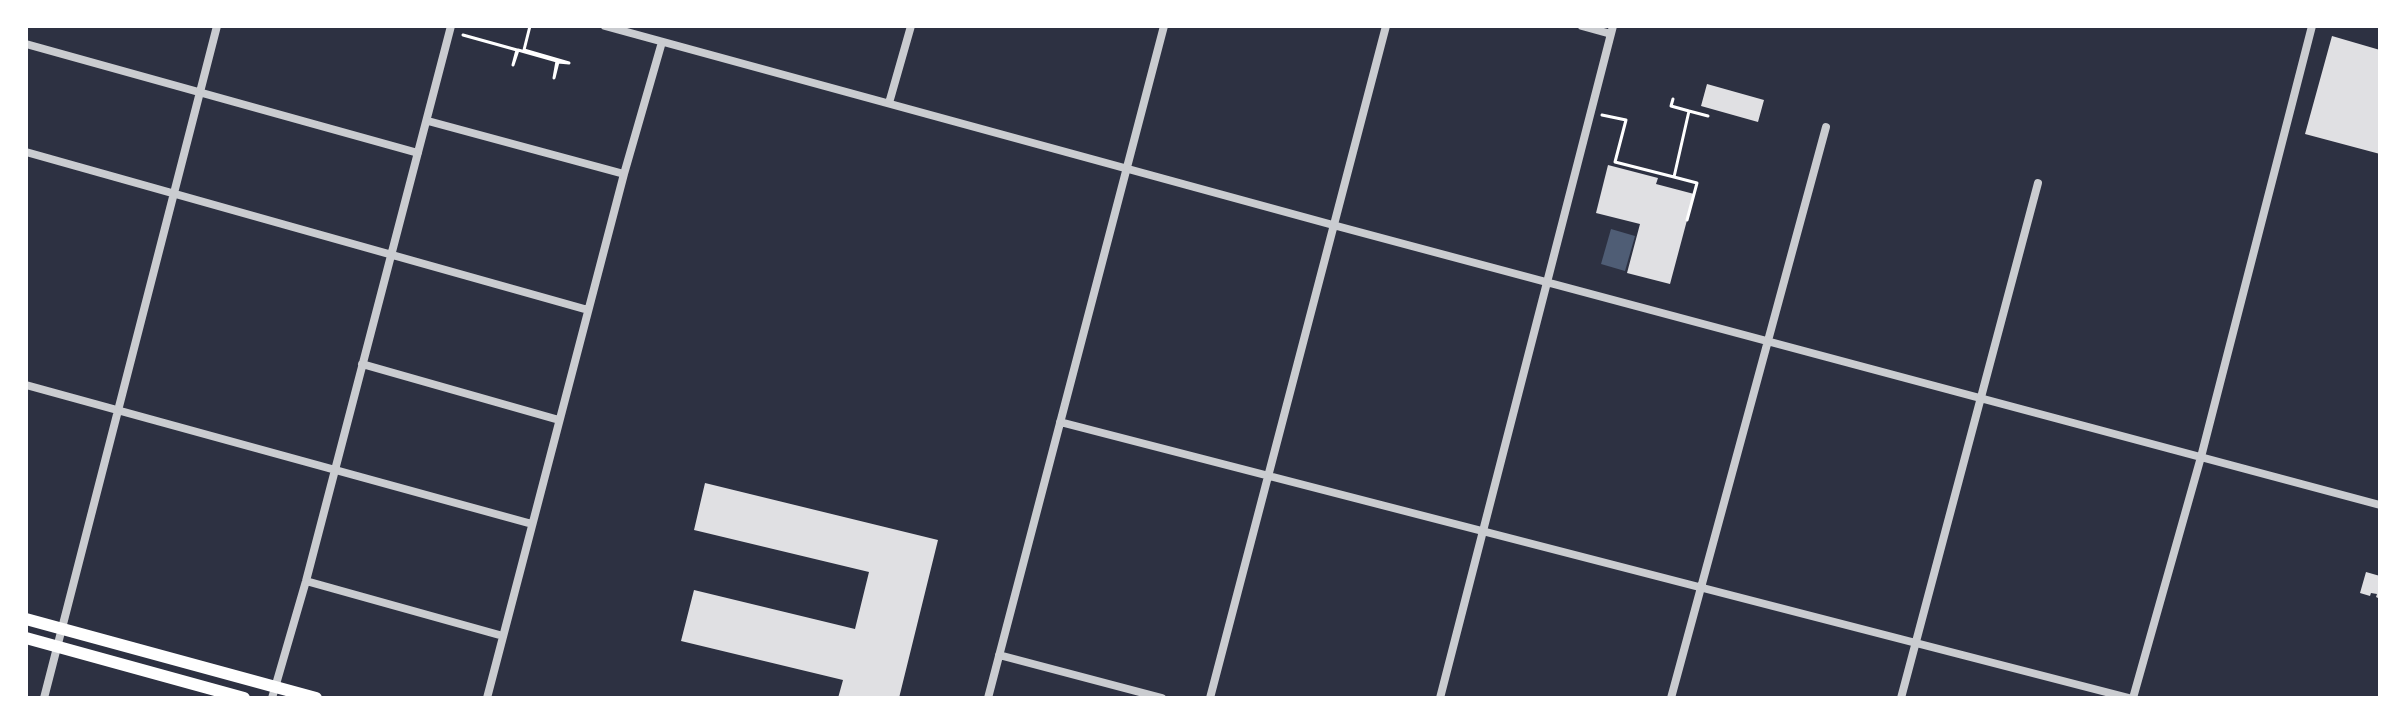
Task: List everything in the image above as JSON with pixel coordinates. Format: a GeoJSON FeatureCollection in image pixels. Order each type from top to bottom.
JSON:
{"type":"FeatureCollection","features":[{"type":"Feature","properties":{"kind":"main road"},"geometry":{"type":"LineString","coordinates":[[26,619],[273,692],[316,698]]}},
{"type":"Feature","properties":{"kind":"main road"},"geometry":{"type":"LineString","coordinates":[[26,638],[244,698]]}},
{"type":"Feature","properties":{"kind":"street"},"geometry":{"type":"LineString","coordinates":[[44,698],[217,26]]}},
{"type":"Feature","properties":{"kind":"street"},"geometry":{"type":"LineString","coordinates":[[605,26],[1333,225],[2380,505]]}},
{"type":"Feature","properties":{"kind":"street"},"geometry":{"type":"LineString","coordinates":[[889,103],[911,26]]}},
{"type":"Feature","properties":{"kind":"street"},"geometry":{"type":"LineString","coordinates":[[988,698],[1164,26]]}},
{"type":"Feature","properties":{"kind":"street"},"geometry":{"type":"LineString","coordinates":[[1210,698],[1386,26]]}},
{"type":"Feature","properties":{"kind":"street"},"geometry":{"type":"LineString","coordinates":[[1440,698],[1612,30],[1582,26]]}},
{"type":"Feature","properties":{"kind":"street"},"geometry":{"type":"LineString","coordinates":[[1060,422],[2131,698],[2201,457],[2312,26]]}},
{"type":"Feature","properties":{"kind":"street"},"geometry":{"type":"LineString","coordinates":[[273,692],[306,581],[418,153],[455,30]]}},
{"type":"Feature","properties":{"kind":"street"},"geometry":{"type":"LineString","coordinates":[[487,698],[624,174],[662,42]]}},
{"type":"Feature","properties":{"kind":"street"},"geometry":{"type":"LineString","coordinates":[[26,44],[418,153]]}},
{"type":"Feature","properties":{"kind":"street"},"geometry":{"type":"LineString","coordinates":[[428,121],[624,174]]}},
{"type":"Feature","properties":{"kind":"street"},"geometry":{"type":"LineString","coordinates":[[1671,698],[1826,127]]}},
{"type":"Feature","properties":{"kind":"street"},"geometry":{"type":"LineString","coordinates":[[26,152],[588,310]]}},
{"type":"Feature","properties":{"kind":"street"},"geometry":{"type":"LineString","coordinates":[[1901,698],[2038,183]]}},
{"type":"Feature","properties":{"kind":"street"},"geometry":{"type":"LineString","coordinates":[[362,364],[559,420]]}},
{"type":"Feature","properties":{"kind":"street"},"geometry":{"type":"LineString","coordinates":[[26,385],[532,524]]}},
{"type":"Feature","properties":{"kind":"street"},"geometry":{"type":"LineString","coordinates":[[306,581],[503,636]]}},
{"type":"Feature","properties":{"kind":"street"},"geometry":{"type":"LineString","coordinates":[[999,655],[1162,698]]}},
{"type":"Feature","properties":{"kind":"path"},"geometry":{"type":"LineString","coordinates":[[455,30],[517,50],[513,65],[518,50],[557,61],[554,78],[558,62],[569,63],[524,50],[529,26]]}},
{"type":"Feature","properties":{"kind":"path"},"geometry":{"type":"LineString","coordinates":[[455,30],[523,50],[529,26]]}},
{"type":"Feature","properties":{"kind":"path"},"geometry":{"type":"LineString","coordinates":[[1673,99],[1671,106],[1708,116]]}},
{"type":"Feature","properties":{"kind":"path"},"geometry":{"type":"LineString","coordinates":[[1674,177],[1689,111]]}},
{"type":"Feature","properties":{"kind":"path"},"geometry":{"type":"LineString","coordinates":[[1591,112],[1626,120],[1615,162],[1697,183],[1687,220]]}},
{"type":"Feature","properties":{"kind":"water"},"geometry":{"type":"Polygon","coordinates":[[[1611,229],[1635,236],[1625,271],[1601,264],[1611,229]]]}},
{"type":"Feature","properties":{"kind":"building"},"geometry":{"type":"Polygon","coordinates":[[[2332,36],[2380,50],[2380,154],[2305,134],[2332,36]]]}},
{"type":"Feature","properties":{"kind":"building"},"geometry":{"type":"Polygon","coordinates":[[[1707,84],[1764,100],[1758,122],[1701,106],[1707,84]]]}},
{"type":"Feature","properties":{"kind":"building"},"geometry":{"type":"Polygon","coordinates":[[[1608,165],[1658,178],[1656,184],[1694,194],[1670,284],[1627,273],[1640,224],[1596,213],[1608,165]]]}},
{"type":"Feature","properties":{"kind":"building"},"geometry":{"type":"Polygon","coordinates":[[[705,483],[938,540],[899,698],[838,698],[843,680],[681,641],[694,590],[855,629],[869,572],[694,530],[705,483]]]}},
{"type":"Feature","properties":{"kind":"building"},"geometry":{"type":"Polygon","coordinates":[[[2366,572],[2380,576],[2380,599],[2376,597],[2377,594],[2371,593],[2370,596],[2360,593],[2366,572]]]}}]}
